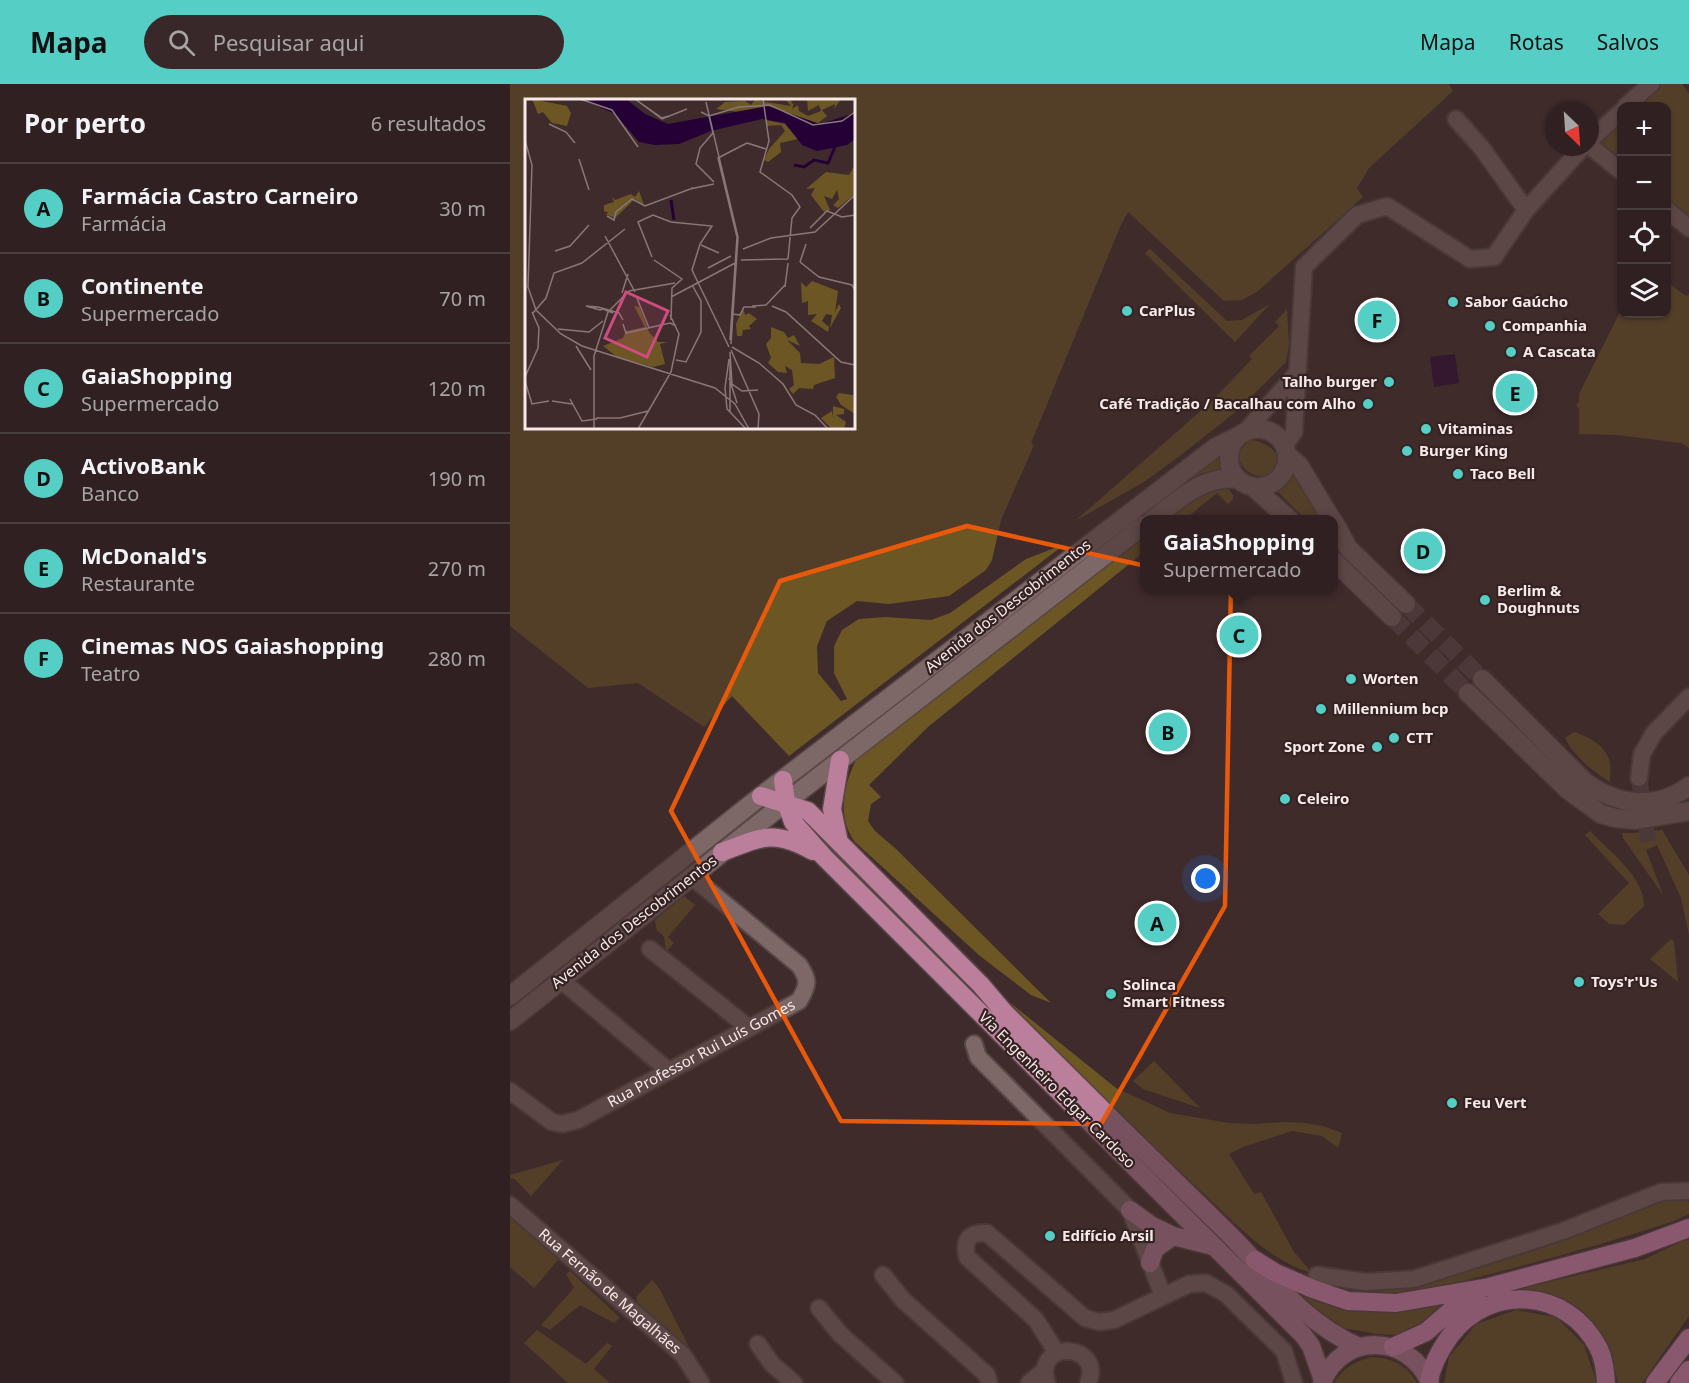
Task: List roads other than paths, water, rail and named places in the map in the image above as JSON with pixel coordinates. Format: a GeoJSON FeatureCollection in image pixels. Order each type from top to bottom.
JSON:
{"type":"FeatureCollection","features":[{"type":"Feature","properties":{"kind":"highway"},"geometry":{"type":"LineString","coordinates":[[1255,1260],[1276,1273],[1313,1289],[1348,1300],[1396,1303],[1489,1287],[1635,1248],[1689,1228]]}},
{"type":"Feature","properties":{"kind":"highway"},"geometry":{"type":"LineString","coordinates":[[1393,1347],[1426,1332],[1457,1305],[1489,1287]]}},
{"type":"Feature","properties":{"kind":"highway"},"geometry":{"type":"LineString","coordinates":[[1430,1382],[1436,1356],[1459,1324],[1482,1307],[1509,1299],[1537,1301],[1563,1309],[1585,1327],[1599,1348],[1606,1383]]}},
{"type":"Feature","properties":{"kind":"highway"},"geometry":{"type":"LineString","coordinates":[[1655,1383],[1689,1338]]}},
{"type":"Feature","properties":{"kind":"highway"},"geometry":{"type":"LineString","coordinates":[[1679,1383],[1689,1370]]}},
{"type":"Feature","properties":{"kind":"main road"},"geometry":{"type":"LineString","coordinates":[[1285,515],[1231,470],[1228,459],[1230,447],[1241,434],[1262,428],[1278,436],[1299,465],[1329,515]]}},
{"type":"Feature","properties":{"kind":"main road","name":"Avenida dos Descobrimentos"},"geometry":{"type":"LineString","coordinates":[[510,996],[761,796],[1216,447],[1241,434]]}},
{"type":"Feature","properties":{"kind":"main road"},"geometry":{"type":"LineString","coordinates":[[1157,515],[1188,492],[1207,482],[1225,478],[1260,487],[1271,484],[1280,478],[1286,468],[1287,451]]}},
{"type":"Feature","properties":{"kind":"main road","name":"Avenida dos Descobrimentos"},"geometry":{"type":"LineString","coordinates":[[510,1020],[691,876],[1140,528]]}},
{"type":"Feature","properties":{"kind":"main road"},"geometry":{"type":"LineString","coordinates":[[1338,530],[1348,548],[1406,604]]}},
{"type":"Feature","properties":{"kind":"main road"},"geometry":{"type":"LineString","coordinates":[[1338,565],[1392,618]]}},
{"type":"Feature","properties":{"kind":"main road"},"geometry":{"type":"LineString","coordinates":[[1482,679],[1584,781],[1598,792],[1620,801],[1634,803],[1660,800],[1689,786]]}},
{"type":"Feature","properties":{"kind":"main road"},"geometry":{"type":"LineString","coordinates":[[1468,693],[1568,790],[1601,814],[1636,820],[1689,811]]}},
{"type":"Feature","properties":{"kind":"main road"},"geometry":{"type":"LineString","coordinates":[[840,760],[832,807],[840,844]]}},
{"type":"Feature","properties":{"kind":"main road"},"geometry":{"type":"LineString","coordinates":[[761,796],[786,802],[783,780]]}},
{"type":"Feature","properties":{"kind":"main road","name":"Via Engenheiro Edgar Cardoso"},"geometry":{"type":"LineString","coordinates":[[786,802],[808,811],[981,985],[1004,1012],[1255,1260],[1301,1310],[1338,1338],[1359,1347]]}},
{"type":"Feature","properties":{"kind":"main road","name":"Via Engenheiro Edgar Cardoso"},"geometry":{"type":"LineString","coordinates":[[786,802],[793,822],[824,857],[1303,1335],[1311,1346],[1322,1382]]}},
{"type":"Feature","properties":{"kind":"main road"},"geometry":{"type":"LineString","coordinates":[[722,852],[759,838],[783,837],[824,857]]}},
{"type":"Feature","properties":{"kind":"main road"},"geometry":{"type":"LineString","coordinates":[[1130,1210],[1152,1227],[1173,1236],[1213,1245]]}},
{"type":"Feature","properties":{"kind":"main road"},"geometry":{"type":"LineString","coordinates":[[1150,1263],[1155,1249],[1173,1236]]}},
{"type":"Feature","properties":{"kind":"main road"},"geometry":{"type":"LineString","coordinates":[[1322,1382],[1331,1366],[1344,1354],[1359,1347],[1376,1344],[1393,1347],[1408,1354],[1421,1366],[1430,1382]]}},
{"type":"Feature","properties":{"kind":"street"},"geometry":{"type":"LineString","coordinates":[[1631,102],[1651,84]]}},
{"type":"Feature","properties":{"kind":"street"},"geometry":{"type":"LineString","coordinates":[[1599,132],[1617,116]]}},
{"type":"Feature","properties":{"kind":"street"},"geometry":{"type":"LineString","coordinates":[[1456,119],[1481,147],[1526,210]]}},
{"type":"Feature","properties":{"kind":"street"},"geometry":{"type":"LineString","coordinates":[[1599,153],[1617,168]]}},
{"type":"Feature","properties":{"kind":"street"},"geometry":{"type":"LineString","coordinates":[[1287,451],[1294,432],[1304,267],[1357,215],[1387,206],[1470,259],[1494,257],[1526,210],[1575,156]]}},
{"type":"Feature","properties":{"kind":"street"},"geometry":{"type":"LineString","coordinates":[[1667,210],[1689,228]]}},
{"type":"Feature","properties":{"kind":"street"},"geometry":{"type":"LineString","coordinates":[[1241,434],[1297,373]]}},
{"type":"Feature","properties":{"kind":"street"},"geometry":{"type":"LineString","coordinates":[[1639,777],[1642,754],[1654,733],[1689,697]]}},
{"type":"Feature","properties":{"kind":"street","name":"Rua Professor Rui Luís Gomes"},"geometry":{"type":"LineString","coordinates":[[510,1091],[552,1122],[562,1124],[578,1120],[799,1001],[806,989],[807,977],[799,964],[691,876]]}},
{"type":"Feature","properties":{"kind":"street"},"geometry":{"type":"LineString","coordinates":[[650,949],[749,1028]]}},
{"type":"Feature","properties":{"kind":"street"},"geometry":{"type":"LineString","coordinates":[[561,980],[669,1071]]}},
{"type":"Feature","properties":{"kind":"street"},"geometry":{"type":"LineString","coordinates":[[974,1044],[978,1057],[1130,1210],[1163,1296]]}},
{"type":"Feature","properties":{"kind":"street"},"geometry":{"type":"LineString","coordinates":[[1317,1275],[1366,1282],[1413,1279],[1563,1231],[1660,1192],[1689,1191]]}},
{"type":"Feature","properties":{"kind":"street","name":"Rua Fernão de Magalhães"},"geometry":{"type":"LineString","coordinates":[[510,1205],[683,1354],[701,1383]]}},
{"type":"Feature","properties":{"kind":"street"},"geometry":{"type":"LineString","coordinates":[[1057,1353],[1036,1320],[967,1257],[965,1247],[968,1238],[977,1232],[987,1233],[1085,1318],[1099,1322],[1114,1320],[1189,1284],[1206,1282],[1226,1294],[1284,1351],[1294,1383]]}},
{"type":"Feature","properties":{"kind":"street"},"geometry":{"type":"LineString","coordinates":[[883,1275],[903,1300],[987,1375],[989,1383]]}},
{"type":"Feature","properties":{"kind":"street"},"geometry":{"type":"LineString","coordinates":[[819,1308],[840,1334],[895,1383]]}},
{"type":"Feature","properties":{"kind":"street"},"geometry":{"type":"LineString","coordinates":[[758,1344],[772,1364],[794,1383]]}},
{"type":"Feature","properties":{"kind":"street"},"geometry":{"type":"LineString","coordinates":[[1029,1383],[1046,1376],[1047,1363],[1057,1353],[1072,1350],[1085,1358],[1090,1371],[1088,1383]]}},
{"type":"Feature","properties":{"kind":"tunnel"},"geometry":{"type":"LineString","coordinates":[[1406,604],[1482,679]]}},
{"type":"Feature","properties":{"kind":"tunnel"},"geometry":{"type":"LineString","coordinates":[[1392,617],[1468,693]]}},
{"type":"Feature","properties":{"kind":"tunnel"},"geometry":{"type":"LineString","coordinates":[[1639,778],[1649,847]]}},
{"type":"Feature","properties":{"kind":"place","name":"Sabor Gaúcho"},"geometry":{"type":"Point","coordinates":[1453,302]}},
{"type":"Feature","properties":{"kind":"place","name":"CarPlus"},"geometry":{"type":"Point","coordinates":[1127,311]}},
{"type":"Feature","properties":{"kind":"place","name":"Cinemas NOS Gaiashopping"},"geometry":{"type":"Point","coordinates":[1377,320]}},
{"type":"Feature","properties":{"kind":"place","name":"Companhia"},"geometry":{"type":"Point","coordinates":[1490,326]}},
{"type":"Feature","properties":{"kind":"place","name":"A Cascata"},"geometry":{"type":"Point","coordinates":[1511,352]}},
{"type":"Feature","properties":{"kind":"place","name":"Talho burger"},"geometry":{"type":"Point","coordinates":[1389,382]}},
{"type":"Feature","properties":{"kind":"place","name":"McDonald's"},"geometry":{"type":"Point","coordinates":[1515,393]}},
{"type":"Feature","properties":{"kind":"place","name":"Café Tradição / Bacalhau com Alho"},"geometry":{"type":"Point","coordinates":[1368,404]}},
{"type":"Feature","properties":{"kind":"place","name":"Vitaminas"},"geometry":{"type":"Point","coordinates":[1426,429]}},
{"type":"Feature","properties":{"kind":"place","name":"Burger King"},"geometry":{"type":"Point","coordinates":[1407,451]}},
{"type":"Feature","properties":{"kind":"place","name":"Taco Bell"},"geometry":{"type":"Point","coordinates":[1458,474]}},
{"type":"Feature","properties":{"kind":"place","name":"ActivoBank"},"geometry":{"type":"Point","coordinates":[1423,551]}},
{"type":"Feature","properties":{"kind":"place","name":"Berlim & Doughnuts"},"geometry":{"type":"Point","coordinates":[1485,600]}},
{"type":"Feature","properties":{"kind":"place","name":"GaiaShopping"},"geometry":{"type":"Point","coordinates":[1239,635]}},
{"type":"Feature","properties":{"kind":"place","name":"Worten"},"geometry":{"type":"Point","coordinates":[1351,679]}},
{"type":"Feature","properties":{"kind":"place","name":"Millennium bcp"},"geometry":{"type":"Point","coordinates":[1321,709]}},
{"type":"Feature","properties":{"kind":"place","name":"Continente"},"geometry":{"type":"Point","coordinates":[1168,732]}},
{"type":"Feature","properties":{"kind":"place","name":"CTT"},"geometry":{"type":"Point","coordinates":[1394,738]}},
{"type":"Feature","properties":{"kind":"place","name":"Sport Zone"},"geometry":{"type":"Point","coordinates":[1377,747]}},
{"type":"Feature","properties":{"kind":"place","name":"Celeiro"},"geometry":{"type":"Point","coordinates":[1285,799]}},
{"type":"Feature","properties":{"kind":"place","name":"Farmácia Castro Carneiro"},"geometry":{"type":"Point","coordinates":[1157,923]}},
{"type":"Feature","properties":{"kind":"place","name":"Toys'r'Us"},"geometry":{"type":"Point","coordinates":[1579,982]}},
{"type":"Feature","properties":{"kind":"place","name":"Solinca Smart Fitness"},"geometry":{"type":"Point","coordinates":[1111,994]}},
{"type":"Feature","properties":{"kind":"place","name":"Feu Vert"},"geometry":{"type":"Point","coordinates":[1452,1103]}},
{"type":"Feature","properties":{"kind":"place","name":"Edifício Arsil"},"geometry":{"type":"Point","coordinates":[1050,1236]}}]}
